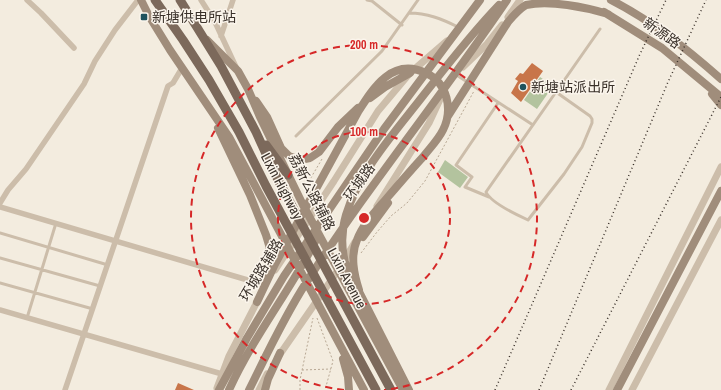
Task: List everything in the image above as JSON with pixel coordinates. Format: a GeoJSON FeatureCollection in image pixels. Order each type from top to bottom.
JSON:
{"type":"FeatureCollection","features":[{"type":"Feature","properties":{"kind":"main road"},"geometry":{"type":"LineString","coordinates":[[140,0],[182,68],[229,137],[364,390]]}},
{"type":"Feature","properties":{"kind":"main road","name":"Lixin Highway"},"geometry":{"type":"LineString","coordinates":[[155,0],[183,40],[226,108],[266,186],[376,390]]}},
{"type":"Feature","properties":{"kind":"main road","name":"Lixin Highway"},"geometry":{"type":"LineString","coordinates":[[180,0],[221,66],[256,132],[278,180]]}},
{"type":"Feature","properties":{"kind":"main road"},"geometry":{"type":"LineString","coordinates":[[218,390],[284,276],[384,129],[480,0]]}},
{"type":"Feature","properties":{"kind":"main road"},"geometry":{"type":"LineString","coordinates":[[409,390],[349,272],[344,257],[343,232],[346,214],[360,183],[378,154],[429,87],[480,25],[503,0]]}},
{"type":"Feature","properties":{"kind":"main road","name":"环城路"},"geometry":{"type":"LineString","coordinates":[[249,390],[284,321],[306,284],[365,196],[455,74],[506,0]]}},
{"type":"Feature","properties":{"kind":"main road","name":"新源路"},"geometry":{"type":"LineString","coordinates":[[582,0],[608,14],[662,48],[721,97]]}},
{"type":"Feature","properties":{"kind":"main road","name":"新源路"},"geometry":{"type":"LineString","coordinates":[[611,0],[642,17],[678,42],[721,78]]}},
{"type":"Feature","properties":{"kind":"main road"},"geometry":{"type":"LineString","coordinates":[[620,0],[642,17]]}},
{"type":"Feature","properties":{"kind":"main road"},"geometry":{"type":"LineString","coordinates":[[341,266],[413,169],[508,22],[517,12],[527,5],[543,1],[559,1],[608,14]]}},
{"type":"Feature","properties":{"kind":"main road","name":"荔新公路辅路"},"geometry":{"type":"LineString","coordinates":[[202,34],[238,71],[248,89],[260,118],[302,205],[403,390]]}},
{"type":"Feature","properties":{"kind":"main road"},"geometry":{"type":"LineString","coordinates":[[257,302],[263,287],[358,112],[375,86],[392,73],[405,69],[419,70],[430,75],[443,88],[449,108],[447,121],[442,133],[373,214],[357,240],[353,264],[358,290]]}},
{"type":"Feature","properties":{"kind":"main road"},"geometry":{"type":"LineString","coordinates":[[248,89],[267,117],[279,143],[285,152],[294,158],[305,159],[319,152],[338,127],[359,106],[385,87],[410,73]]}},
{"type":"Feature","properties":{"kind":"main road"},"geometry":{"type":"LineString","coordinates":[[702,81],[721,105]]}},
{"type":"Feature","properties":{"kind":"main road"},"geometry":{"type":"LineString","coordinates":[[208,107],[250,196],[269,245],[269,262],[263,287]]}},
{"type":"Feature","properties":{"kind":"main road"},"geometry":{"type":"LineString","coordinates":[[256,132],[288,175]]}},
{"type":"Feature","properties":{"kind":"main road","name":"Lixin Avenue"},"geometry":{"type":"LineString","coordinates":[[278,180],[390,390]]}},
{"type":"Feature","properties":{"kind":"main road"},"geometry":{"type":"LineString","coordinates":[[616,390],[721,190]]}},
{"type":"Feature","properties":{"kind":"main road"},"geometry":{"type":"LineString","coordinates":[[229,390],[251,348],[315,242],[334,202]]}},
{"type":"Feature","properties":{"kind":"main road"},"geometry":{"type":"LineString","coordinates":[[339,342],[348,376],[349,390]]}},
{"type":"Feature","properties":{"kind":"main road"},"geometry":{"type":"LineString","coordinates":[[265,390],[268,379],[280,353]]}},
{"type":"Feature","properties":{"kind":"street"},"geometry":{"type":"LineString","coordinates":[[27,0],[74,48]]}},
{"type":"Feature","properties":{"kind":"street"},"geometry":{"type":"LineString","coordinates":[[0,203],[8,190],[26,169],[84,84],[95,60],[115,30],[140,0]]}},
{"type":"Feature","properties":{"kind":"street"},"geometry":{"type":"LineString","coordinates":[[201,0],[215,22],[238,71]]}},
{"type":"Feature","properties":{"kind":"street"},"geometry":{"type":"LineString","coordinates":[[221,36],[233,0]]}},
{"type":"Feature","properties":{"kind":"street"},"geometry":{"type":"LineString","coordinates":[[472,10],[474,0]]}},
{"type":"Feature","properties":{"kind":"street"},"geometry":{"type":"LineString","coordinates":[[455,74],[487,44],[520,0]]}},
{"type":"Feature","properties":{"kind":"street","name":"环城路辅路"},"geometry":{"type":"LineString","coordinates":[[218,390],[222,374],[242,329],[257,302],[275,271],[366,129],[378,111],[410,73],[457,31]]}},
{"type":"Feature","properties":{"kind":"street"},"geometry":{"type":"LineString","coordinates":[[65,390],[168,86],[173,83],[182,68]]}},
{"type":"Feature","properties":{"kind":"street"},"geometry":{"type":"LineString","coordinates":[[259,390],[280,353],[341,266],[365,224],[429,123],[445,87]]}},
{"type":"Feature","properties":{"kind":"street"},"geometry":{"type":"LineString","coordinates":[[609,390],[721,167]]}},
{"type":"Feature","properties":{"kind":"street"},"geometry":{"type":"LineString","coordinates":[[708,191],[717,189],[721,190]]}},
{"type":"Feature","properties":{"kind":"street"},"geometry":{"type":"LineString","coordinates":[[0,207],[251,281]]}},
{"type":"Feature","properties":{"kind":"street"},"geometry":{"type":"LineString","coordinates":[[632,390],[721,220]]}},
{"type":"Feature","properties":{"kind":"street"},"geometry":{"type":"LineString","coordinates":[[0,310],[222,374]]}},
{"type":"Feature","properties":{"kind":"lane"},"geometry":{"type":"LineString","coordinates":[[367,0],[372,2],[402,25]]}},
{"type":"Feature","properties":{"kind":"lane"},"geometry":{"type":"LineString","coordinates":[[296,136],[375,59],[390,42],[418,0]]}},
{"type":"Feature","properties":{"kind":"lane"},"geometry":{"type":"LineString","coordinates":[[409,13],[423,13],[432,15],[457,31]]}},
{"type":"Feature","properties":{"kind":"lane"},"geometry":{"type":"LineString","coordinates":[[489,197],[486,192],[491,184],[522,143],[600,29]]}},
{"type":"Feature","properties":{"kind":"lane"},"geometry":{"type":"LineString","coordinates":[[455,74],[533,125]]}},
{"type":"Feature","properties":{"kind":"lane"},"geometry":{"type":"LineString","coordinates":[[498,103],[456,165],[472,177],[465,188],[489,197],[528,220],[564,174],[582,147],[592,123],[592,119],[556,92]]}},
{"type":"Feature","properties":{"kind":"lane"},"geometry":{"type":"LineString","coordinates":[[27,318],[56,223]]}},
{"type":"Feature","properties":{"kind":"lane"},"geometry":{"type":"LineString","coordinates":[[0,233],[108,265]]}},
{"type":"Feature","properties":{"kind":"lane"},"geometry":{"type":"LineString","coordinates":[[0,258],[100,286]]}},
{"type":"Feature","properties":{"kind":"lane"},"geometry":{"type":"LineString","coordinates":[[0,283],[93,309]]}},
{"type":"Feature","properties":{"kind":"path"},"geometry":{"type":"LineString","coordinates":[[359,256],[391,216],[407,203],[425,181],[476,88]]}},
{"type":"Feature","properties":{"kind":"path"},"geometry":{"type":"LineString","coordinates":[[304,187],[323,158]]}},
{"type":"Feature","properties":{"kind":"path"},"geometry":{"type":"LineString","coordinates":[[300,390],[300,380],[313,318]]}},
{"type":"Feature","properties":{"kind":"path"},"geometry":{"type":"LineString","coordinates":[[325,390],[333,361]]}},
{"type":"Feature","properties":{"kind":"path"},"geometry":{"type":"LineString","coordinates":[[302,370],[331,369]]}},
{"type":"Feature","properties":{"kind":"green space"},"geometry":{"type":"Polygon","coordinates":[[[540,77],[553,86],[537,109],[524,100],[540,77]]]}},
{"type":"Feature","properties":{"kind":"green space"},"geometry":{"type":"Polygon","coordinates":[[[445,160],[468,177],[460,188],[438,172],[445,160]]]}},
{"type":"Feature","properties":{"kind":"building","name":"新塘站派出所"},"geometry":{"type":"Polygon","coordinates":[[[532,63],[543,71],[521,102],[511,93],[518,81],[515,79],[520,73],[523,74],[532,63]]]}},
{"type":"Feature","properties":{"kind":"building"},"geometry":{"type":"Polygon","coordinates":[[[178,383],[194,390],[175,390],[178,383]]]}},
{"type":"Feature","properties":{"kind":"railway"},"geometry":{"type":"LineString","coordinates":[[495,390],[640,54],[666,0]]}},
{"type":"Feature","properties":{"kind":"railway"},"geometry":{"type":"LineString","coordinates":[[539,390],[668,82],[706,0]]}},
{"type":"Feature","properties":{"kind":"railway"},"geometry":{"type":"LineString","coordinates":[[571,390],[721,97]]}},
{"type":"Feature","properties":{"kind":"place","name":"新塘供电所站"},"geometry":{"type":"Point","coordinates":[144,17]}},
{"type":"Feature","properties":{"kind":"place","name":"新塘站派出所"},"geometry":{"type":"Point","coordinates":[523,87]}}]}
